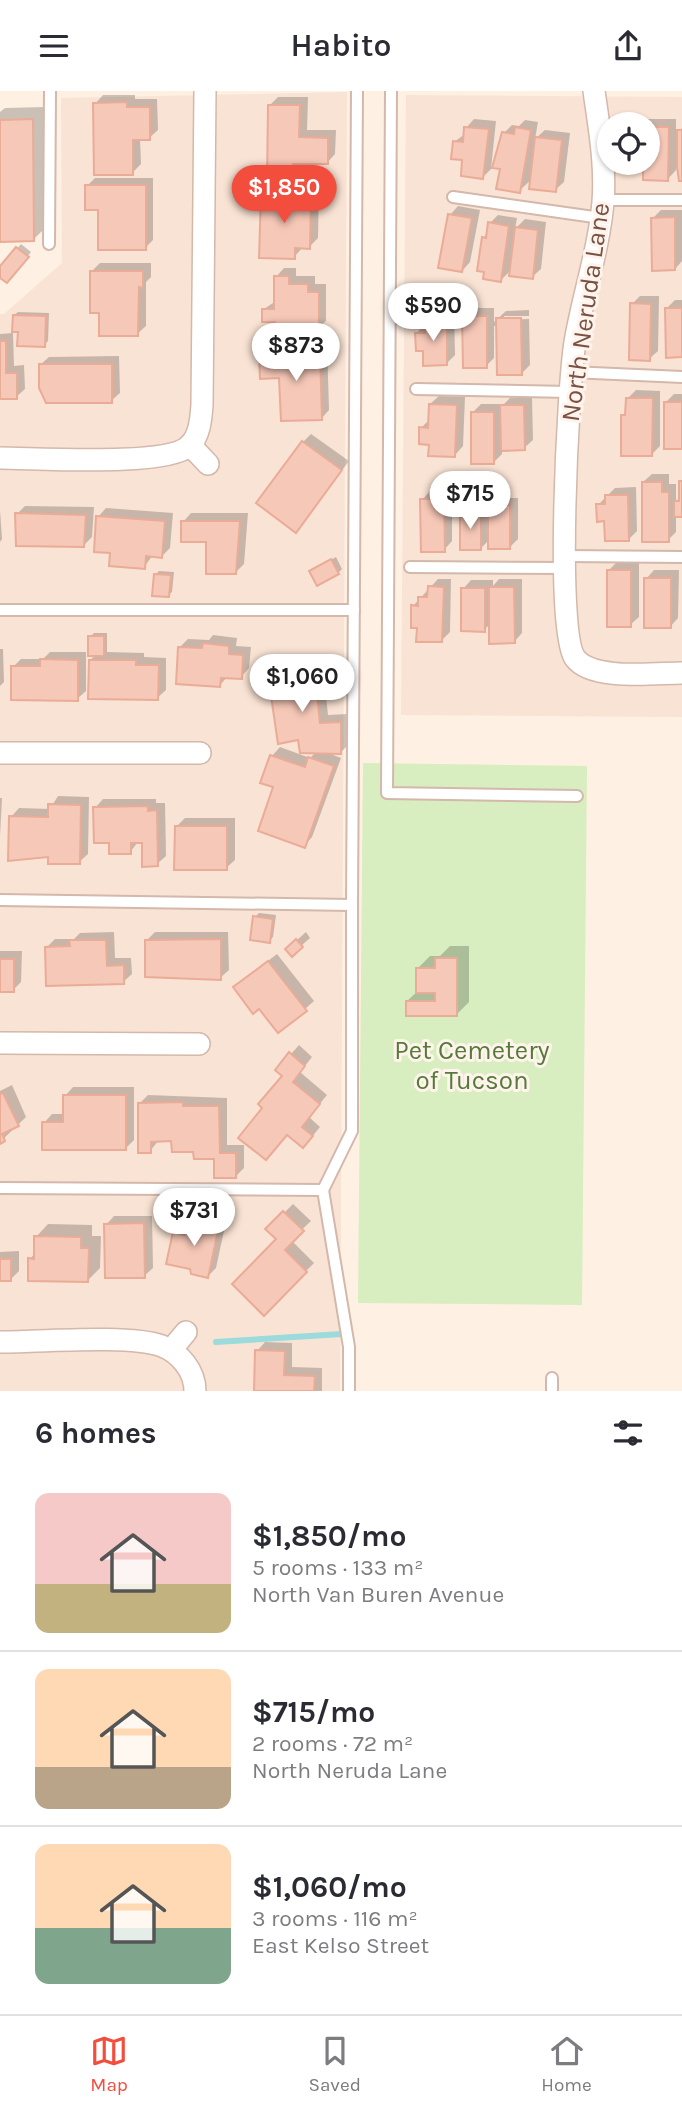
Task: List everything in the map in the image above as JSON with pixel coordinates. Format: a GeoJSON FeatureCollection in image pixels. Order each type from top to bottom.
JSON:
{"type":"FeatureCollection","features":[{"type":"Feature","properties":{"kind":"street"},"geometry":{"type":"LineString","coordinates":[[0,458],[147,458],[177,453],[190,445],[197,433],[202,405],[205,91]]}},
{"type":"Feature","properties":{"kind":"street","name":"North Neruda Lane"},"geometry":{"type":"LineString","coordinates":[[594,91],[602,157],[602,209],[579,320],[570,382],[566,630],[575,659],[599,672],[682,673]]}},
{"type":"Feature","properties":{"kind":"street"},"geometry":{"type":"LineString","coordinates":[[190,445],[208,464]]}},
{"type":"Feature","properties":{"kind":"street"},"geometry":{"type":"LineString","coordinates":[[0,753],[200,753]]}},
{"type":"Feature","properties":{"kind":"street"},"geometry":{"type":"LineString","coordinates":[[0,1043],[199,1044]]}},
{"type":"Feature","properties":{"kind":"street"},"geometry":{"type":"LineString","coordinates":[[171,1350],[186,1332]]}},
{"type":"Feature","properties":{"kind":"street"},"geometry":{"type":"LineString","coordinates":[[0,1342],[137,1342],[171,1350],[192,1373],[195,1391]]}},
{"type":"Feature","properties":{"kind":"lane"},"geometry":{"type":"LineString","coordinates":[[50,91],[50,244]]}},
{"type":"Feature","properties":{"kind":"lane"},"geometry":{"type":"LineString","coordinates":[[349,1391],[349,1347],[323,1190],[352,1131],[357,91]]}},
{"type":"Feature","properties":{"kind":"lane"},"geometry":{"type":"LineString","coordinates":[[391,91],[387,793],[577,796]]}},
{"type":"Feature","properties":{"kind":"lane"},"geometry":{"type":"LineString","coordinates":[[453,197],[602,209],[682,200]]}},
{"type":"Feature","properties":{"kind":"lane"},"geometry":{"type":"LineString","coordinates":[[416,389],[682,377]]}},
{"type":"Feature","properties":{"kind":"lane"},"geometry":{"type":"LineString","coordinates":[[410,567],[682,557]]}},
{"type":"Feature","properties":{"kind":"lane"},"geometry":{"type":"LineString","coordinates":[[0,610],[354,610]]}},
{"type":"Feature","properties":{"kind":"lane"},"geometry":{"type":"LineString","coordinates":[[0,900],[352,905]]}},
{"type":"Feature","properties":{"kind":"lane"},"geometry":{"type":"LineString","coordinates":[[0,1188],[323,1190]]}},
{"type":"Feature","properties":{"kind":"lane"},"geometry":{"type":"LineString","coordinates":[[552,1378],[552,1391]]}},
{"type":"Feature","properties":{"kind":"shaded area"},"geometry":{"type":"Polygon","coordinates":[[[347,92],[340,1391],[0,1391],[0,314],[4,314],[62,263],[61,98],[347,92]]]}},
{"type":"Feature","properties":{"kind":"shaded area"},"geometry":{"type":"Polygon","coordinates":[[[406,95],[682,97],[682,717],[401,715],[406,95]]]}},
{"type":"Feature","properties":{"kind":"green space","name":"Pet Cemetery of Tucson"},"geometry":{"type":"Polygon","coordinates":[[[363,763],[587,766],[582,1305],[358,1303],[363,763]]]}},
{"type":"Feature","properties":{"kind":"building"},"geometry":{"type":"Polygon","coordinates":[[[127,102],[127,107],[150,107],[150,140],[133,140],[133,175],[94,175],[93,103],[127,102]]]}},
{"type":"Feature","properties":{"kind":"building"},"geometry":{"type":"Polygon","coordinates":[[[268,105],[300,105],[299,137],[328,138],[328,164],[293,164],[293,181],[267,181],[268,105]]]}},
{"type":"Feature","properties":{"kind":"building"},"geometry":{"type":"Polygon","coordinates":[[[33,119],[34,241],[0,242],[0,120],[33,119]]]}},
{"type":"Feature","properties":{"kind":"building"},"geometry":{"type":"Polygon","coordinates":[[[464,127],[489,129],[483,179],[461,176],[462,160],[451,159],[453,141],[463,142],[464,127]]]}},
{"type":"Feature","properties":{"kind":"building"},"geometry":{"type":"Polygon","coordinates":[[[515,127],[531,130],[520,193],[496,189],[500,169],[492,168],[502,132],[514,134],[515,127]]]}},
{"type":"Feature","properties":{"kind":"building"},"geometry":{"type":"Polygon","coordinates":[[[660,127],[669,127],[668,181],[643,180],[643,175],[660,175],[660,127]]]}},
{"type":"Feature","properties":{"kind":"building"},"geometry":{"type":"Polygon","coordinates":[[[677,130],[682,130],[682,181],[679,181],[677,167],[677,130]]]}},
{"type":"Feature","properties":{"kind":"building"},"geometry":{"type":"Polygon","coordinates":[[[535,137],[562,140],[556,192],[529,189],[535,137]]]}},
{"type":"Feature","properties":{"kind":"building"},"geometry":{"type":"Polygon","coordinates":[[[85,185],[146,185],[146,250],[98,250],[98,210],[85,210],[85,185]]]}},
{"type":"Feature","properties":{"kind":"building"},"geometry":{"type":"Polygon","coordinates":[[[261,193],[311,194],[310,249],[295,248],[295,259],[259,258],[261,193]]]}},
{"type":"Feature","properties":{"kind":"building"},"geometry":{"type":"Polygon","coordinates":[[[448,214],[472,218],[462,272],[438,268],[448,214]]]}},
{"type":"Feature","properties":{"kind":"building"},"geometry":{"type":"Polygon","coordinates":[[[675,217],[675,270],[652,271],[651,218],[675,217]]]}},
{"type":"Feature","properties":{"kind":"building"},"geometry":{"type":"Polygon","coordinates":[[[488,222],[509,226],[501,282],[483,279],[484,272],[477,271],[482,237],[486,238],[488,222]]]}},
{"type":"Feature","properties":{"kind":"building"},"geometry":{"type":"Polygon","coordinates":[[[515,227],[538,230],[533,279],[509,276],[515,227]]]}},
{"type":"Feature","properties":{"kind":"building"},"geometry":{"type":"Polygon","coordinates":[[[16,247],[29,257],[7,283],[0,278],[0,266],[16,247]]]}},
{"type":"Feature","properties":{"kind":"building"},"geometry":{"type":"Polygon","coordinates":[[[90,271],[143,271],[143,288],[139,287],[138,336],[99,336],[99,313],[90,313],[90,271]]]}},
{"type":"Feature","properties":{"kind":"building"},"geometry":{"type":"Polygon","coordinates":[[[274,276],[289,276],[289,284],[308,284],[308,292],[319,292],[319,332],[306,332],[306,341],[275,341],[275,322],[262,322],[262,309],[274,309],[274,276]]]}},
{"type":"Feature","properties":{"kind":"building"},"geometry":{"type":"Polygon","coordinates":[[[630,303],[651,304],[650,361],[629,360],[630,303]]]}},
{"type":"Feature","properties":{"kind":"building"},"geometry":{"type":"Polygon","coordinates":[[[665,308],[682,308],[682,357],[666,358],[665,308]]]}},
{"type":"Feature","properties":{"kind":"building"},"geometry":{"type":"Polygon","coordinates":[[[13,315],[46,316],[45,347],[17,346],[18,332],[12,332],[13,315]]]}},
{"type":"Feature","properties":{"kind":"building"},"geometry":{"type":"Polygon","coordinates":[[[462,316],[487,316],[487,368],[463,368],[462,316]]]}},
{"type":"Feature","properties":{"kind":"building"},"geometry":{"type":"Polygon","coordinates":[[[496,318],[521,318],[522,375],[497,375],[496,318]]]}},
{"type":"Feature","properties":{"kind":"building"},"geometry":{"type":"Polygon","coordinates":[[[425,319],[447,319],[447,365],[423,366],[423,351],[416,351],[415,333],[425,333],[425,319]]]}},
{"type":"Feature","properties":{"kind":"building"},"geometry":{"type":"Polygon","coordinates":[[[0,341],[6,341],[6,373],[17,373],[17,399],[0,399],[0,341]]]}},
{"type":"Feature","properties":{"kind":"building"},"geometry":{"type":"Polygon","coordinates":[[[320,351],[322,420],[281,421],[279,378],[260,379],[259,352],[320,351]]]}},
{"type":"Feature","properties":{"kind":"building"},"geometry":{"type":"Polygon","coordinates":[[[39,364],[112,364],[112,403],[46,403],[39,388],[39,364]]]}},
{"type":"Feature","properties":{"kind":"building"},"geometry":{"type":"Polygon","coordinates":[[[626,398],[653,398],[652,456],[621,456],[621,415],[625,415],[626,398]]]}},
{"type":"Feature","properties":{"kind":"building"},"geometry":{"type":"Polygon","coordinates":[[[664,402],[682,402],[682,449],[664,449],[664,402]]]}},
{"type":"Feature","properties":{"kind":"building"},"geometry":{"type":"Polygon","coordinates":[[[429,404],[457,405],[455,457],[428,456],[429,445],[419,444],[419,427],[428,428],[429,404]]]}},
{"type":"Feature","properties":{"kind":"building"},"geometry":{"type":"Polygon","coordinates":[[[500,405],[524,405],[525,450],[501,451],[500,405]]]}},
{"type":"Feature","properties":{"kind":"building"},"geometry":{"type":"Polygon","coordinates":[[[471,412],[494,412],[494,464],[471,464],[471,412]]]}},
{"type":"Feature","properties":{"kind":"building"},"geometry":{"type":"Polygon","coordinates":[[[302,441],[342,470],[296,533],[256,503],[302,441]]]}},
{"type":"Feature","properties":{"kind":"building"},"geometry":{"type":"Polygon","coordinates":[[[679,481],[682,481],[682,517],[674,517],[674,501],[679,501],[679,481]]]}},
{"type":"Feature","properties":{"kind":"building"},"geometry":{"type":"Polygon","coordinates":[[[642,482],[662,482],[662,492],[669,492],[669,542],[642,542],[642,482]]]}},
{"type":"Feature","properties":{"kind":"building"},"geometry":{"type":"Polygon","coordinates":[[[605,495],[628,495],[629,541],[605,541],[604,521],[597,522],[596,504],[605,504],[605,495]]]}},
{"type":"Feature","properties":{"kind":"building"},"geometry":{"type":"Polygon","coordinates":[[[420,499],[444,499],[445,552],[421,552],[420,499]]]}},
{"type":"Feature","properties":{"kind":"building"},"geometry":{"type":"Polygon","coordinates":[[[488,505],[510,505],[510,549],[488,549],[488,505]]]}},
{"type":"Feature","properties":{"kind":"building"},"geometry":{"type":"Polygon","coordinates":[[[460,512],[481,512],[481,550],[460,550],[460,512]]]}},
{"type":"Feature","properties":{"kind":"building"},"geometry":{"type":"Polygon","coordinates":[[[15,513],[86,515],[84,547],[16,546],[15,513]]]}},
{"type":"Feature","properties":{"kind":"building"},"geometry":{"type":"Polygon","coordinates":[[[96,516],[165,521],[162,558],[146,556],[145,569],[109,566],[110,553],[94,552],[96,516]]]}},
{"type":"Feature","properties":{"kind":"building"},"geometry":{"type":"Polygon","coordinates":[[[181,521],[240,521],[236,574],[206,574],[206,542],[181,542],[181,521]]]}},
{"type":"Feature","properties":{"kind":"building"},"geometry":{"type":"Polygon","coordinates":[[[331,559],[339,574],[317,586],[309,571],[331,559]]]}},
{"type":"Feature","properties":{"kind":"building"},"geometry":{"type":"Polygon","coordinates":[[[607,570],[631,570],[631,627],[607,627],[607,570]]]}},
{"type":"Feature","properties":{"kind":"building"},"geometry":{"type":"Polygon","coordinates":[[[154,574],[171,575],[169,597],[152,596],[154,574]]]}},
{"type":"Feature","properties":{"kind":"building"},"geometry":{"type":"Polygon","coordinates":[[[644,578],[671,578],[671,628],[644,628],[644,578]]]}},
{"type":"Feature","properties":{"kind":"building"},"geometry":{"type":"Polygon","coordinates":[[[428,586],[444,587],[442,642],[416,642],[417,628],[411,628],[411,605],[418,606],[418,597],[427,597],[428,586]]]}},
{"type":"Feature","properties":{"kind":"building"},"geometry":{"type":"Polygon","coordinates":[[[489,587],[514,587],[515,643],[489,644],[489,587]]]}},
{"type":"Feature","properties":{"kind":"building"},"geometry":{"type":"Polygon","coordinates":[[[461,588],[485,588],[485,632],[461,631],[461,588]]]}},
{"type":"Feature","properties":{"kind":"building"},"geometry":{"type":"Polygon","coordinates":[[[88,636],[104,636],[104,656],[88,656],[88,636]]]}},
{"type":"Feature","properties":{"kind":"building"},"geometry":{"type":"Polygon","coordinates":[[[203,643],[229,646],[229,654],[243,655],[242,679],[221,678],[220,687],[176,684],[178,647],[202,648],[203,643]]]}},
{"type":"Feature","properties":{"kind":"building"},"geometry":{"type":"Polygon","coordinates":[[[40,659],[78,660],[78,701],[11,700],[11,666],[40,666],[40,659]]]}},
{"type":"Feature","properties":{"kind":"building"},"geometry":{"type":"Polygon","coordinates":[[[89,660],[136,660],[136,665],[159,665],[158,700],[88,699],[89,660]]]}},
{"type":"Feature","properties":{"kind":"building"},"geometry":{"type":"Polygon","coordinates":[[[314,668],[320,723],[341,722],[341,754],[300,753],[298,740],[278,744],[268,675],[314,668]]]}},
{"type":"Feature","properties":{"kind":"building"},"geometry":{"type":"Polygon","coordinates":[[[270,755],[305,767],[308,757],[334,766],[305,848],[258,831],[273,787],[260,783],[270,755]]]}},
{"type":"Feature","properties":{"kind":"building"},"geometry":{"type":"Polygon","coordinates":[[[48,804],[81,805],[80,864],[48,864],[48,857],[8,861],[9,816],[48,817],[48,804]]]}},
{"type":"Feature","properties":{"kind":"building"},"geometry":{"type":"Polygon","coordinates":[[[148,806],[148,811],[157,810],[158,866],[142,867],[142,843],[131,843],[131,854],[109,854],[109,843],[94,843],[93,807],[148,806]]]}},
{"type":"Feature","properties":{"kind":"building"},"geometry":{"type":"Polygon","coordinates":[[[175,826],[227,826],[227,870],[174,870],[175,826]]]}},
{"type":"Feature","properties":{"kind":"building"},"geometry":{"type":"Polygon","coordinates":[[[253,916],[273,919],[270,943],[250,940],[253,916]]]}},
{"type":"Feature","properties":{"kind":"building"},"geometry":{"type":"Polygon","coordinates":[[[221,939],[221,980],[145,977],[145,940],[221,939]]]}},
{"type":"Feature","properties":{"kind":"building"},"geometry":{"type":"Polygon","coordinates":[[[296,939],[303,947],[292,957],[285,949],[296,939]]]}},
{"type":"Feature","properties":{"kind":"building"},"geometry":{"type":"Polygon","coordinates":[[[69,940],[106,940],[107,966],[124,965],[124,984],[46,986],[45,947],[70,946],[69,940]]]}},
{"type":"Feature","properties":{"kind":"building"},"geometry":{"type":"Polygon","coordinates":[[[435,958],[457,958],[457,1016],[406,1016],[406,1001],[435,1001],[435,993],[416,993],[416,968],[435,968],[435,958]]]}},
{"type":"Feature","properties":{"kind":"building"},"geometry":{"type":"Polygon","coordinates":[[[0,959],[14,959],[14,992],[0,992],[0,959]]]}},
{"type":"Feature","properties":{"kind":"building"},"geometry":{"type":"Polygon","coordinates":[[[268,961],[307,1011],[278,1033],[259,1009],[253,1014],[233,987],[268,961]]]}},
{"type":"Feature","properties":{"kind":"building"},"geometry":{"type":"Polygon","coordinates":[[[289,1052],[305,1066],[293,1082],[320,1104],[302,1127],[313,1136],[303,1148],[287,1135],[266,1160],[238,1138],[262,1108],[258,1104],[282,1076],[275,1070],[289,1052]]]}},
{"type":"Feature","properties":{"kind":"building"},"geometry":{"type":"Polygon","coordinates":[[[3,1093],[19,1126],[2,1134],[5,1141],[0,1144],[0,1094],[3,1093]]]}},
{"type":"Feature","properties":{"kind":"building"},"geometry":{"type":"Polygon","coordinates":[[[63,1095],[126,1095],[126,1150],[42,1150],[42,1122],[63,1122],[63,1095]]]}},
{"type":"Feature","properties":{"kind":"building"},"geometry":{"type":"Polygon","coordinates":[[[183,1102],[183,1106],[219,1106],[220,1153],[236,1153],[236,1178],[214,1178],[214,1159],[194,1159],[193,1152],[172,1152],[171,1141],[151,1142],[151,1153],[138,1153],[138,1103],[183,1102]]]}},
{"type":"Feature","properties":{"kind":"building"},"geometry":{"type":"Polygon","coordinates":[[[283,1211],[304,1231],[285,1250],[307,1272],[264,1316],[232,1284],[276,1239],[265,1229],[283,1211]]]}},
{"type":"Feature","properties":{"kind":"building"},"geometry":{"type":"Polygon","coordinates":[[[187,1219],[219,1226],[208,1278],[191,1274],[190,1269],[166,1264],[173,1232],[184,1235],[187,1219]]]}},
{"type":"Feature","properties":{"kind":"building"},"geometry":{"type":"Polygon","coordinates":[[[144,1223],[145,1278],[105,1278],[104,1224],[144,1223]]]}},
{"type":"Feature","properties":{"kind":"building"},"geometry":{"type":"Polygon","coordinates":[[[34,1236],[81,1237],[81,1248],[89,1248],[88,1282],[28,1281],[28,1258],[34,1259],[34,1236]]]}},
{"type":"Feature","properties":{"kind":"building"},"geometry":{"type":"Polygon","coordinates":[[[0,1259],[11,1259],[11,1281],[0,1281],[0,1259]]]}},
{"type":"Feature","properties":{"kind":"building"},"geometry":{"type":"Polygon","coordinates":[[[255,1350],[285,1351],[284,1375],[315,1376],[314,1391],[254,1391],[255,1350]]]}},
{"type":"Feature","properties":{"kind":"waterway"},"geometry":{"type":"LineString","coordinates":[[216,1342],[342,1334]]}}]}
